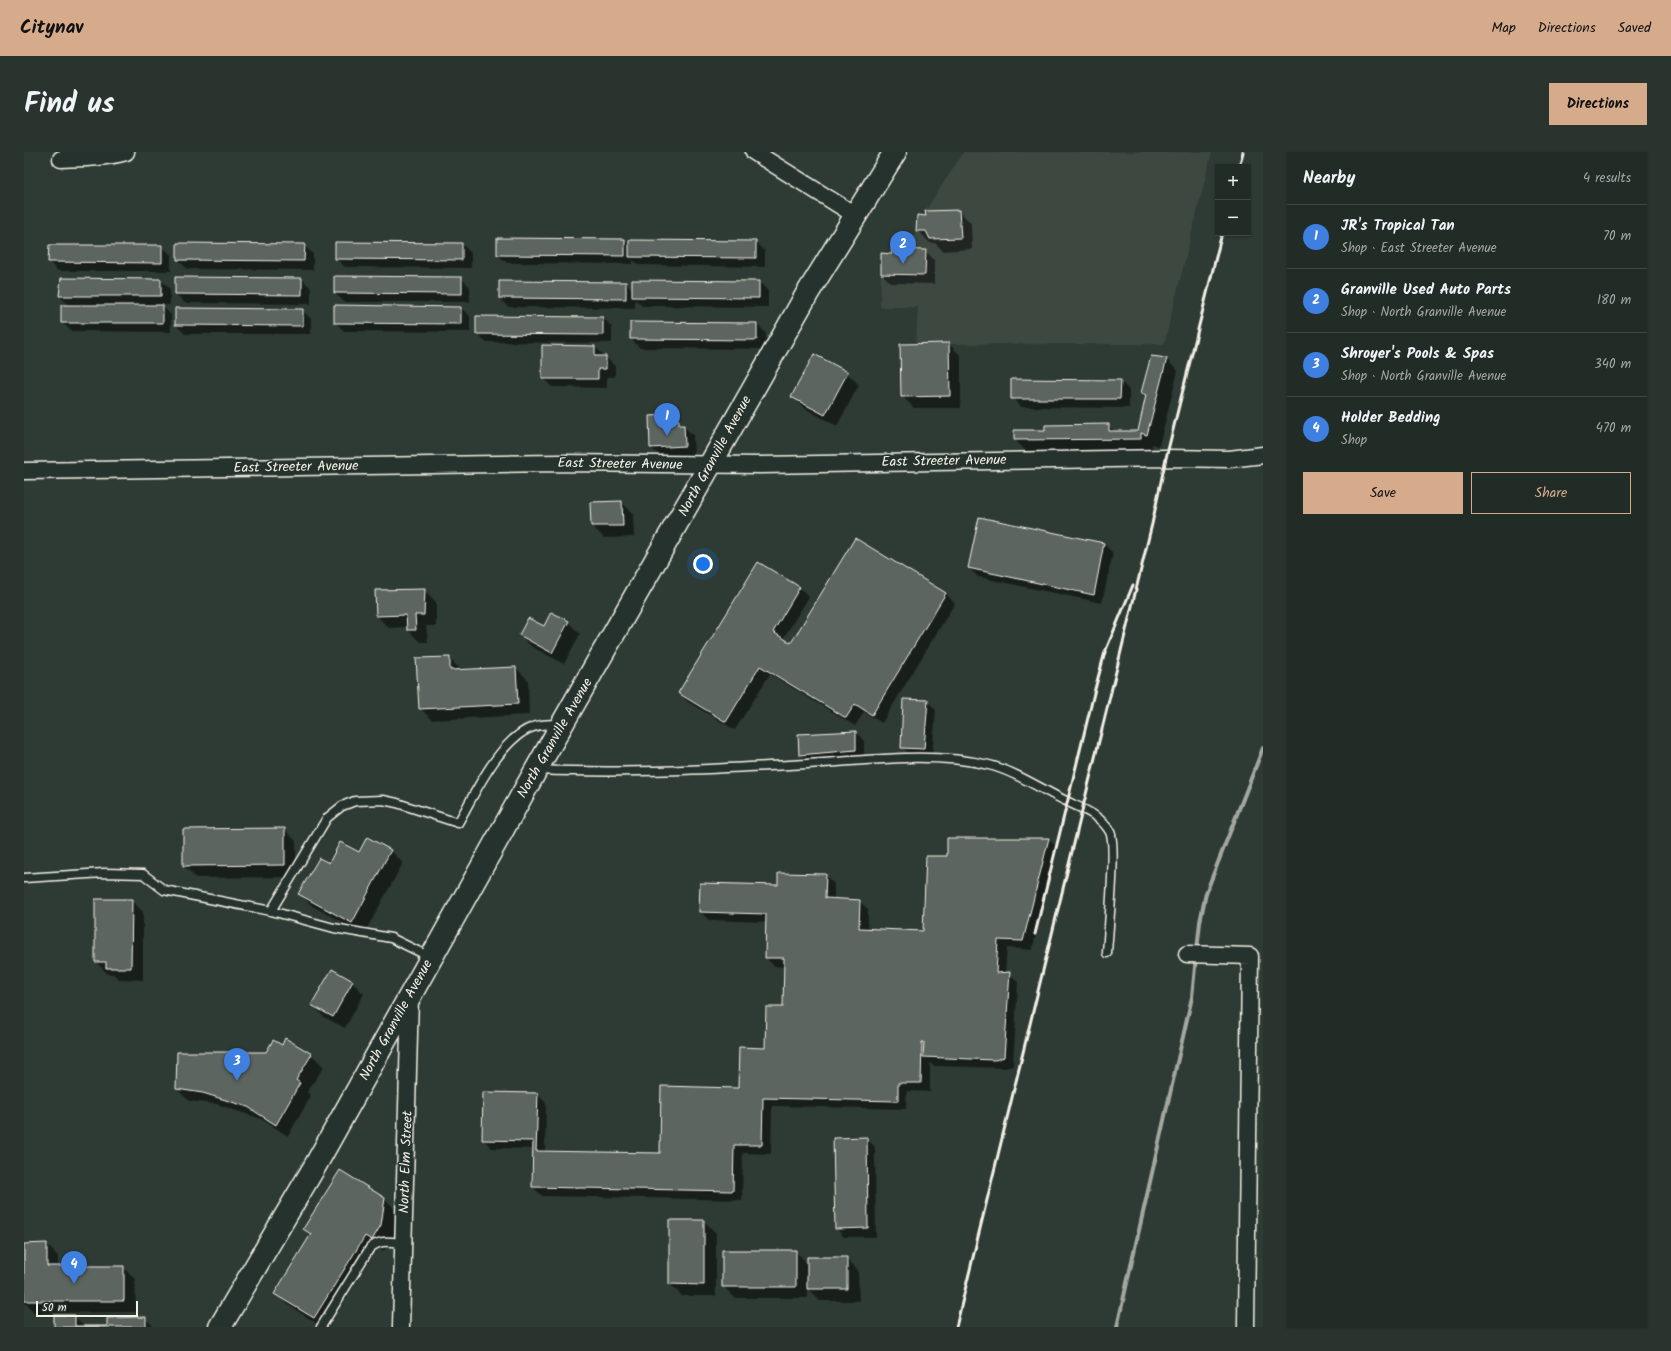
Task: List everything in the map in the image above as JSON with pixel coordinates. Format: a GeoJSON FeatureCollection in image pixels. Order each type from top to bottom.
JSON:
{"type":"FeatureCollection","features":[{"type":"Feature","properties":{"kind":"main road","name":"North Granville Avenue"},"geometry":{"type":"LineString","coordinates":[[220,1327],[315,1166],[536,770],[807,294],[895,152]]}},
{"type":"Feature","properties":{"kind":"street"},"geometry":{"type":"LineString","coordinates":[[61,159],[89,158],[115,155],[126,152]]}},
{"type":"Feature","properties":{"kind":"street"},"geometry":{"type":"LineString","coordinates":[[754,152],[855,215]]}},
{"type":"Feature","properties":{"kind":"street","name":"East Streeter Avenue"},"geometry":{"type":"LineString","coordinates":[[24,470],[560,463],[711,465],[1166,458],[1229,460],[1263,455]]}},
{"type":"Feature","properties":{"kind":"street"},"geometry":{"type":"LineString","coordinates":[[1187,954],[1250,956],[1246,1327]]}},
{"type":"Feature","properties":{"kind":"street","name":"North Elm Street"},"geometry":{"type":"LineString","coordinates":[[401,1327],[410,997]]}},
{"type":"Feature","properties":{"kind":"lane"},"geometry":{"type":"LineString","coordinates":[[271,911],[326,818],[342,806],[355,801],[383,800],[397,802],[458,823],[491,767],[506,745],[533,727],[563,724]]}},
{"type":"Feature","properties":{"kind":"lane"},"geometry":{"type":"LineString","coordinates":[[536,770],[586,772],[763,766],[923,757],[956,759],[991,766],[1030,782],[1068,802],[1083,808],[1097,817],[1111,832],[1113,851],[1107,953]]}},
{"type":"Feature","properties":{"kind":"lane"},"geometry":{"type":"LineString","coordinates":[[24,878],[104,873],[142,874],[164,890],[271,911],[334,928],[391,938],[431,957]]}},
{"type":"Feature","properties":{"kind":"lane"},"geometry":{"type":"LineString","coordinates":[[321,1327],[370,1248],[376,1243],[384,1241],[404,1243]]}},
{"type":"Feature","properties":{"kind":"shaded area"},"geometry":{"type":"Polygon","coordinates":[[[964,152],[1212,152],[1164,344],[916,344],[918,307],[880,307],[881,274],[925,275],[926,250],[910,249],[916,231],[926,231],[930,239],[961,237],[959,210],[925,211],[964,152]]]}},
{"type":"Feature","properties":{"kind":"building"},"geometry":{"type":"Polygon","coordinates":[[[959,210],[961,238],[930,239],[926,231],[916,231],[917,215],[926,216],[925,211],[959,210]]]}},
{"type":"Feature","properties":{"kind":"building"},"geometry":{"type":"Polygon","coordinates":[[[497,238],[625,239],[625,256],[497,255],[497,238]]]}},
{"type":"Feature","properties":{"kind":"building"},"geometry":{"type":"Polygon","coordinates":[[[629,240],[756,241],[756,258],[629,257],[629,240]]]}},
{"type":"Feature","properties":{"kind":"building"},"geometry":{"type":"Polygon","coordinates":[[[335,242],[462,243],[462,260],[335,259],[335,242]]]}},
{"type":"Feature","properties":{"kind":"building"},"geometry":{"type":"Polygon","coordinates":[[[177,243],[305,244],[304,261],[177,260],[177,243]]]}},
{"type":"Feature","properties":{"kind":"building"},"geometry":{"type":"Polygon","coordinates":[[[49,245],[162,245],[162,263],[48,262],[49,245]]]}},
{"type":"Feature","properties":{"kind":"building"},"geometry":{"type":"Polygon","coordinates":[[[891,249],[926,250],[925,275],[881,274],[881,253],[892,254],[891,249]]]}},
{"type":"Feature","properties":{"kind":"building"},"geometry":{"type":"Polygon","coordinates":[[[334,276],[462,277],[462,294],[334,293],[334,276]]]}},
{"type":"Feature","properties":{"kind":"building"},"geometry":{"type":"Polygon","coordinates":[[[175,277],[302,278],[302,295],[175,294],[175,277]]]}},
{"type":"Feature","properties":{"kind":"building"},"geometry":{"type":"Polygon","coordinates":[[[61,278],[161,279],[161,296],[59,296],[61,278]]]}},
{"type":"Feature","properties":{"kind":"building"},"geometry":{"type":"Polygon","coordinates":[[[632,280],[759,281],[759,298],[632,297],[632,280]]]}},
{"type":"Feature","properties":{"kind":"building"},"geometry":{"type":"Polygon","coordinates":[[[499,281],[626,282],[626,299],[499,298],[499,281]]]}},
{"type":"Feature","properties":{"kind":"building"},"geometry":{"type":"Polygon","coordinates":[[[61,305],[163,305],[163,323],[61,323],[61,305]]]}},
{"type":"Feature","properties":{"kind":"building"},"geometry":{"type":"Polygon","coordinates":[[[334,305],[461,307],[461,324],[334,323],[334,305]]]}},
{"type":"Feature","properties":{"kind":"building"},"geometry":{"type":"Polygon","coordinates":[[[175,308],[303,309],[303,326],[175,325],[175,308]]]}},
{"type":"Feature","properties":{"kind":"building"},"geometry":{"type":"Polygon","coordinates":[[[476,316],[603,317],[603,335],[476,334],[476,316]]]}},
{"type":"Feature","properties":{"kind":"building"},"geometry":{"type":"Polygon","coordinates":[[[630,322],[757,323],[757,340],[630,339],[630,322]]]}},
{"type":"Feature","properties":{"kind":"building"},"geometry":{"type":"Polygon","coordinates":[[[949,343],[950,396],[901,397],[900,344],[949,343]]]}},
{"type":"Feature","properties":{"kind":"building"},"geometry":{"type":"Polygon","coordinates":[[[542,345],[595,346],[595,356],[606,356],[606,369],[598,369],[598,379],[542,379],[542,345]]]}},
{"type":"Feature","properties":{"kind":"building"},"geometry":{"type":"Polygon","coordinates":[[[814,354],[848,372],[825,415],[791,397],[814,354]]]}},
{"type":"Feature","properties":{"kind":"building"},"geometry":{"type":"Polygon","coordinates":[[[1151,356],[1167,358],[1147,435],[1141,433],[1141,439],[1014,440],[1014,430],[1045,430],[1045,425],[1109,424],[1109,431],[1138,431],[1146,395],[1141,393],[1151,356]]]}},
{"type":"Feature","properties":{"kind":"building"},"geometry":{"type":"Polygon","coordinates":[[[1011,379],[1121,380],[1120,399],[1011,399],[1011,379]]]}},
{"type":"Feature","properties":{"kind":"building"},"geometry":{"type":"Polygon","coordinates":[[[669,415],[669,420],[679,420],[679,425],[684,425],[685,446],[650,448],[649,416],[669,415]]]}},
{"type":"Feature","properties":{"kind":"building"},"geometry":{"type":"Polygon","coordinates":[[[622,501],[623,526],[591,526],[590,502],[622,501]]]}},
{"type":"Feature","properties":{"kind":"building"},"geometry":{"type":"Polygon","coordinates":[[[979,517],[1104,543],[1094,595],[968,568],[979,517]]]}},
{"type":"Feature","properties":{"kind":"building"},"geometry":{"type":"Polygon","coordinates":[[[855,538],[946,593],[872,715],[855,704],[846,718],[760,666],[726,722],[678,693],[758,562],[800,587],[773,632],[791,643],[855,538]]]}},
{"type":"Feature","properties":{"kind":"building"},"geometry":{"type":"Polygon","coordinates":[[[425,589],[424,615],[415,615],[416,630],[407,630],[406,615],[376,616],[375,590],[425,589]]]}},
{"type":"Feature","properties":{"kind":"building"},"geometry":{"type":"Polygon","coordinates":[[[551,612],[569,621],[552,653],[519,635],[528,618],[544,626],[551,612]]]}},
{"type":"Feature","properties":{"kind":"building"},"geometry":{"type":"Polygon","coordinates":[[[450,657],[450,670],[516,667],[518,704],[419,709],[416,658],[450,657]]]}},
{"type":"Feature","properties":{"kind":"building"},"geometry":{"type":"Polygon","coordinates":[[[903,699],[928,700],[924,749],[901,748],[903,699]]]}},
{"type":"Feature","properties":{"kind":"building"},"geometry":{"type":"Polygon","coordinates":[[[856,731],[856,750],[799,755],[798,734],[856,731]]]}},
{"type":"Feature","properties":{"kind":"building"},"geometry":{"type":"Polygon","coordinates":[[[285,828],[285,865],[183,866],[183,829],[285,828]]]}},
{"type":"Feature","properties":{"kind":"building"},"geometry":{"type":"Polygon","coordinates":[[[367,837],[391,850],[352,923],[298,894],[319,858],[329,863],[340,842],[359,852],[367,837]]]}},
{"type":"Feature","properties":{"kind":"building"},"geometry":{"type":"Polygon","coordinates":[[[947,838],[1049,838],[1023,941],[998,940],[996,973],[1010,972],[1004,1057],[995,1060],[923,1057],[924,1042],[922,1042],[921,1083],[898,1083],[898,1101],[763,1098],[762,1145],[734,1145],[733,1191],[532,1187],[533,1141],[482,1140],[483,1092],[538,1093],[536,1151],[660,1153],[661,1086],[738,1088],[739,1047],[765,1048],[766,1007],[783,1007],[784,958],[765,958],[766,914],[699,912],[700,883],[778,885],[778,873],[826,874],[825,898],[860,900],[859,928],[923,931],[926,856],[947,856],[947,838]]]}},
{"type":"Feature","properties":{"kind":"building"},"geometry":{"type":"Polygon","coordinates":[[[95,899],[132,899],[131,968],[106,968],[106,962],[95,962],[95,899]]]}},
{"type":"Feature","properties":{"kind":"building"},"geometry":{"type":"Polygon","coordinates":[[[332,969],[353,981],[333,1017],[311,1005],[332,969]]]}},
{"type":"Feature","properties":{"kind":"building"},"geometry":{"type":"Polygon","coordinates":[[[285,1038],[312,1054],[296,1080],[300,1083],[276,1125],[248,1107],[203,1093],[176,1089],[177,1052],[266,1052],[273,1040],[282,1045],[285,1038]]]}},
{"type":"Feature","properties":{"kind":"building"},"geometry":{"type":"Polygon","coordinates":[[[867,1137],[868,1228],[835,1229],[833,1138],[867,1137]]]}},
{"type":"Feature","properties":{"kind":"building"},"geometry":{"type":"Polygon","coordinates":[[[340,1170],[385,1198],[381,1225],[372,1240],[365,1236],[314,1318],[274,1294],[311,1234],[303,1229],[340,1170]]]}},
{"type":"Feature","properties":{"kind":"building"},"geometry":{"type":"Polygon","coordinates":[[[669,1220],[704,1220],[704,1285],[669,1284],[669,1220]]]}},
{"type":"Feature","properties":{"kind":"building"},"geometry":{"type":"Polygon","coordinates":[[[47,1243],[47,1266],[124,1266],[124,1301],[24,1301],[24,1244],[47,1243]]]}},
{"type":"Feature","properties":{"kind":"building"},"geometry":{"type":"Polygon","coordinates":[[[722,1250],[796,1250],[796,1287],[722,1287],[722,1250]]]}},
{"type":"Feature","properties":{"kind":"building"},"geometry":{"type":"Polygon","coordinates":[[[807,1257],[847,1257],[847,1289],[807,1289],[807,1257]]]}},
{"type":"Feature","properties":{"kind":"building"},"geometry":{"type":"Polygon","coordinates":[[[54,1315],[75,1315],[75,1326],[107,1326],[107,1318],[146,1317],[146,1327],[54,1327],[54,1315]]]}},
{"type":"Feature","properties":{"kind":"waterway"},"geometry":{"type":"LineString","coordinates":[[1197,950],[1200,922],[1206,893],[1263,748]]}},
{"type":"Feature","properties":{"kind":"waterway"},"geometry":{"type":"LineString","coordinates":[[1117,1327],[1192,997],[1196,957]]}},
{"type":"Feature","properties":{"kind":"railway"},"geometry":{"type":"LineString","coordinates":[[1240,164],[1243,152]]}},
{"type":"Feature","properties":{"kind":"railway"},"geometry":{"type":"LineString","coordinates":[[956,1327],[1152,524],[1166,458],[1221,236]]}},
{"type":"Feature","properties":{"kind":"railway"},"geometry":{"type":"LineString","coordinates":[[1035,934],[1105,652],[1133,585]]}},
{"type":"Feature","properties":{"kind":"place","name":"Granville Used Auto Parts"},"geometry":{"type":"Point","coordinates":[903,264]}},
{"type":"Feature","properties":{"kind":"place","name":"JR's Tropical Tan"},"geometry":{"type":"Point","coordinates":[667,436]}},
{"type":"Feature","properties":{"kind":"place","name":"Shroyer's Pools & Spas"},"geometry":{"type":"Point","coordinates":[237,1081]}},
{"type":"Feature","properties":{"kind":"place","name":"Holder Bedding"},"geometry":{"type":"Point","coordinates":[74,1284]}}]}
